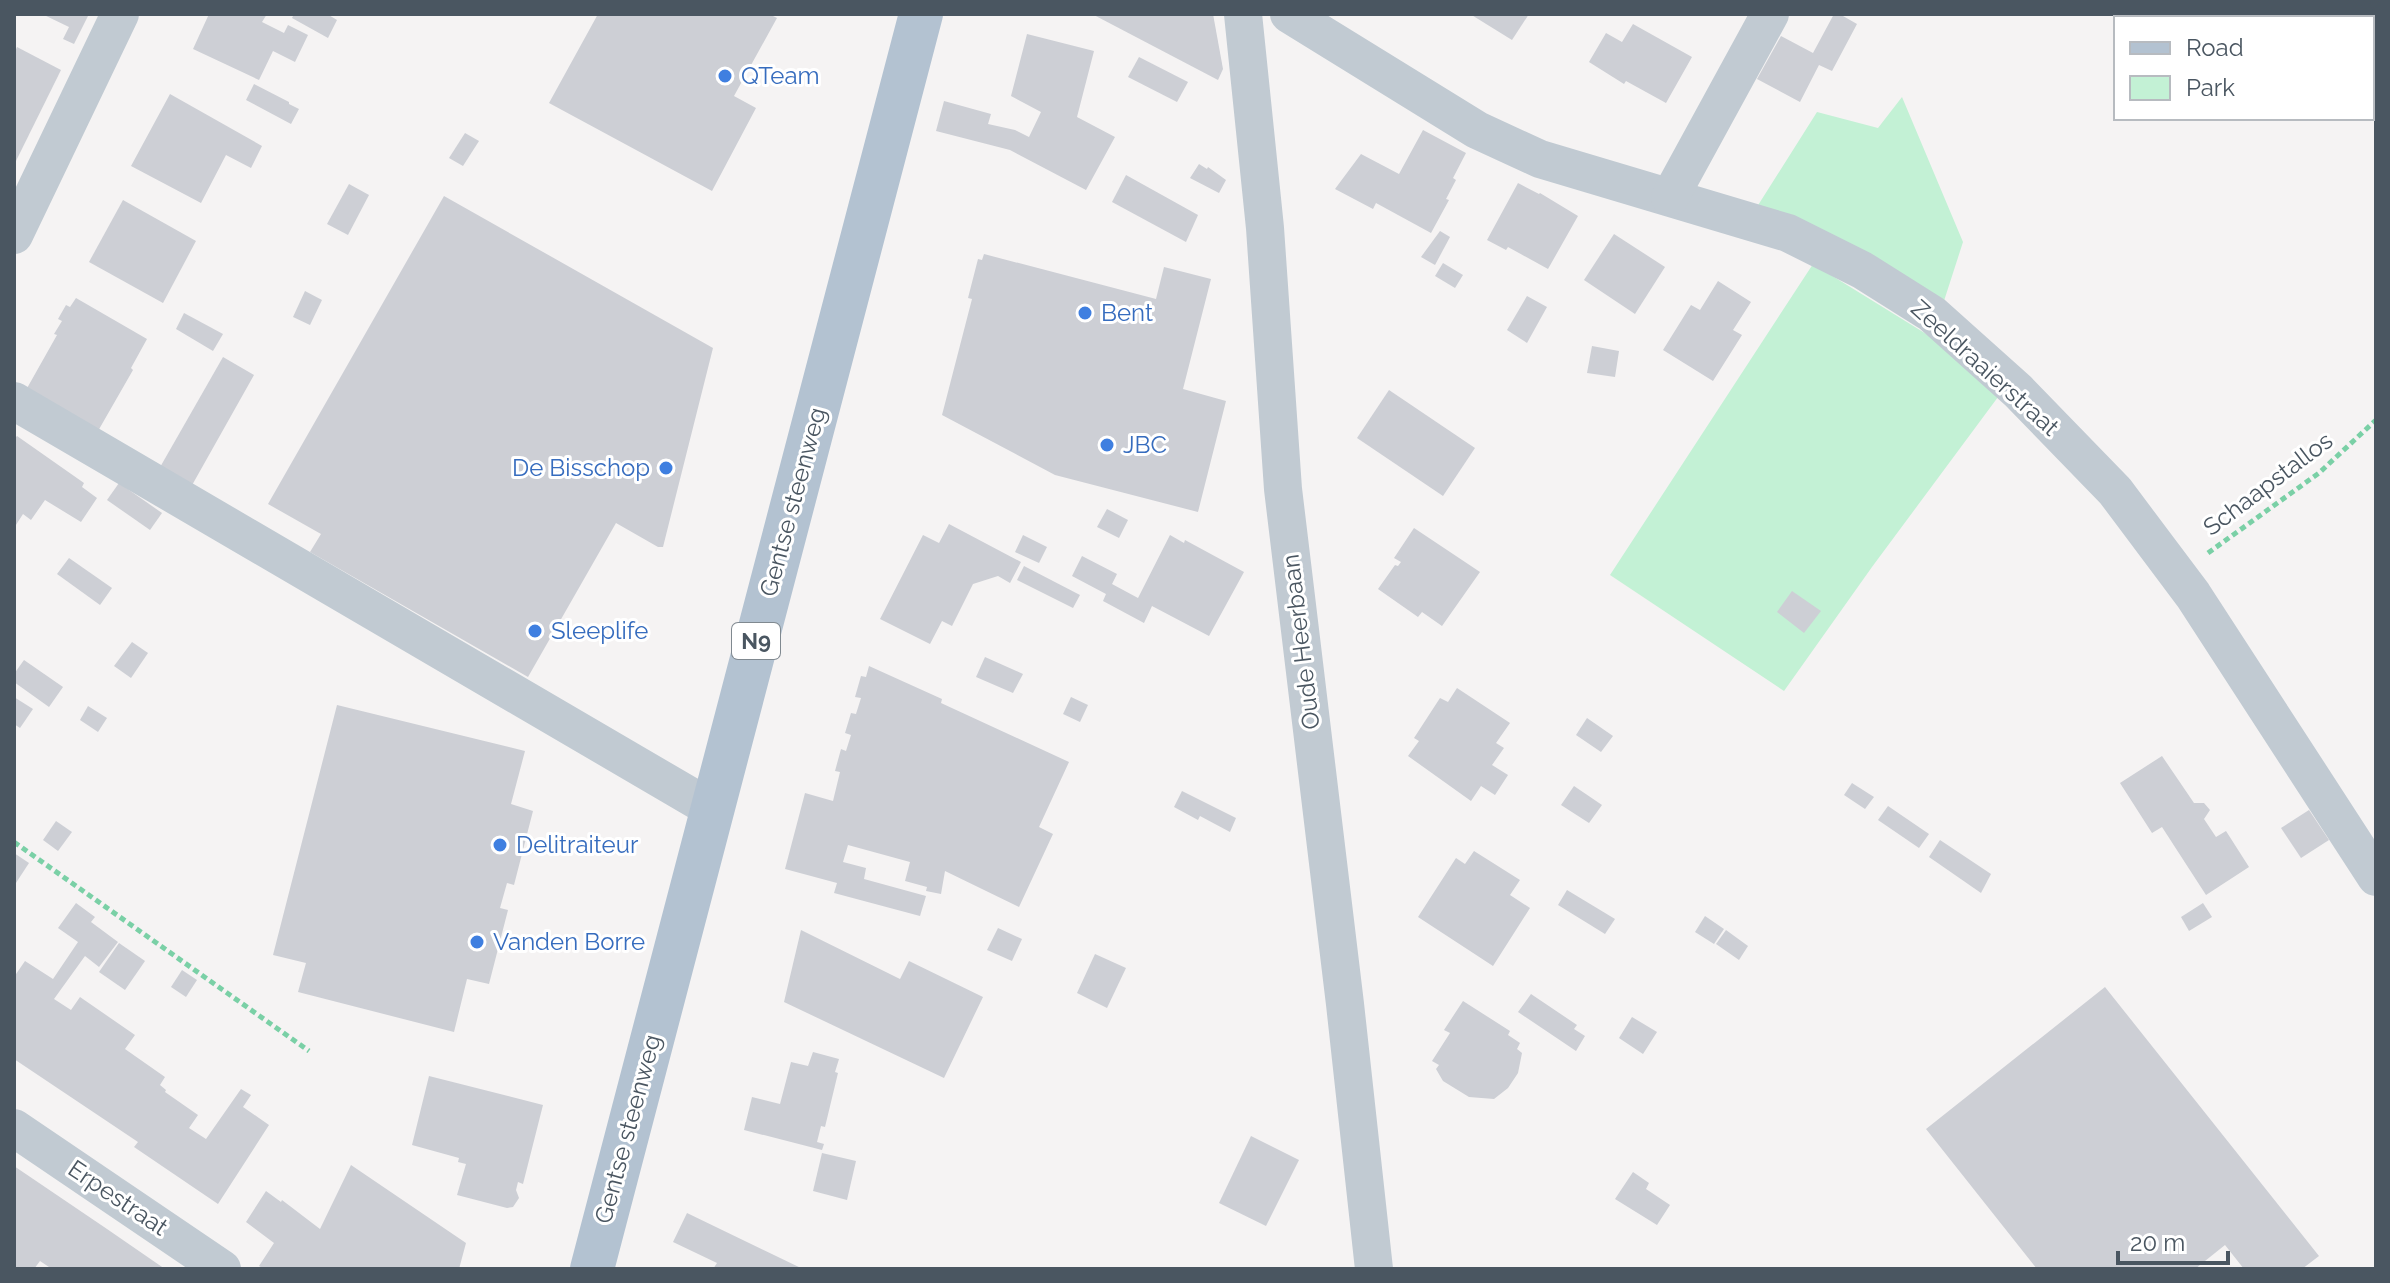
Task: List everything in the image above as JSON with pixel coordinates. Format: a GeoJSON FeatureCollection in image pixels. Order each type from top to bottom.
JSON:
{"type":"FeatureCollection","features":[{"type":"Feature","properties":{"kind":"main road","name":"Gentse steenweg"},"geometry":{"type":"LineString","coordinates":[[592,1269],[921,14]]}},
{"type":"Feature","properties":{"kind":"street"},"geometry":{"type":"LineString","coordinates":[[14,235],[120,14]]}},
{"type":"Feature","properties":{"kind":"street","name":"Oude Heerbaan"},"geometry":{"type":"LineString","coordinates":[[1243,14],[1265,228],[1283,489],[1374,1269]]}},
{"type":"Feature","properties":{"kind":"street","name":"Zeeldraaierstraat"},"geometry":{"type":"LineString","coordinates":[[1289,14],[1477,130],[1540,159],[1788,233],[1862,270],[1932,314],[2018,391],[2104,480],[2178,574],[2376,877]]}},
{"type":"Feature","properties":{"kind":"street"},"geometry":{"type":"LineString","coordinates":[[1670,197],[1770,14]]}},
{"type":"Feature","properties":{"kind":"street"},"geometry":{"type":"LineString","coordinates":[[14,401],[712,809]]}},
{"type":"Feature","properties":{"kind":"street","name":"Erpestraat"},"geometry":{"type":"LineString","coordinates":[[14,1128],[222,1269]]}},
{"type":"Feature","properties":{"kind":"path","name":"Schaapstallos"},"geometry":{"type":"LineString","coordinates":[[2178,574],[2319,473],[2376,420]]}},
{"type":"Feature","properties":{"kind":"path"},"geometry":{"type":"LineString","coordinates":[[14,842],[309,1051]]}},
{"type":"Feature","properties":{"kind":"green space"},"geometry":{"type":"Polygon","coordinates":[[[2291,14],[2376,14],[2376,103],[2374,16],[2291,14]]]}},
{"type":"Feature","properties":{"kind":"green space"},"geometry":{"type":"Polygon","coordinates":[[[1902,97],[1963,242],[1943,304],[1755,210],[1817,112],[1878,128],[1902,97]]]}},
{"type":"Feature","properties":{"kind":"green space"},"geometry":{"type":"Polygon","coordinates":[[[1813,264],[1936,340],[2001,393],[1784,691],[1610,575],[1813,264]]]}},
{"type":"Feature","properties":{"kind":"building"},"geometry":{"type":"Polygon","coordinates":[[[42,14],[89,14],[74,44],[63,39],[69,27],[42,14]]]}},
{"type":"Feature","properties":{"kind":"building"},"geometry":{"type":"Polygon","coordinates":[[[209,14],[267,14],[262,22],[284,33],[288,25],[308,35],[295,62],[273,51],[259,80],[193,49],[209,14]]]}},
{"type":"Feature","properties":{"kind":"building"},"geometry":{"type":"Polygon","coordinates":[[[294,14],[327,14],[337,20],[328,38],[292,18],[294,14]]]}},
{"type":"Feature","properties":{"kind":"building"},"geometry":{"type":"Polygon","coordinates":[[[598,14],[769,14],[777,18],[734,96],[756,108],[712,191],[549,103],[598,14]]]}},
{"type":"Feature","properties":{"kind":"building"},"geometry":{"type":"Polygon","coordinates":[[[1092,14],[1213,14],[1223,69],[1218,80],[1092,14]]]}},
{"type":"Feature","properties":{"kind":"building"},"geometry":{"type":"Polygon","coordinates":[[[1470,14],[1529,14],[1512,40],[1470,14]]]}},
{"type":"Feature","properties":{"kind":"building"},"geometry":{"type":"Polygon","coordinates":[[[1834,14],[1844,14],[1857,24],[1832,71],[1819,65],[1800,102],[1757,79],[1781,36],[1813,53],[1834,14]]]}},
{"type":"Feature","properties":{"kind":"building"},"geometry":{"type":"Polygon","coordinates":[[[1633,24],[1692,57],[1666,103],[1626,81],[1624,84],[1589,62],[1606,33],[1622,42],[1633,24]]]}},
{"type":"Feature","properties":{"kind":"building"},"geometry":{"type":"Polygon","coordinates":[[[1027,34],[1094,51],[1077,117],[1115,137],[1086,190],[1010,150],[936,131],[944,101],[991,114],[988,124],[1015,130],[1029,137],[1041,112],[1011,96],[1027,34]]]}},
{"type":"Feature","properties":{"kind":"building"},"geometry":{"type":"Polygon","coordinates":[[[17,47],[61,70],[14,165],[14,54],[17,47]]]}},
{"type":"Feature","properties":{"kind":"building"},"geometry":{"type":"Polygon","coordinates":[[[1139,57],[1188,82],[1177,102],[1128,77],[1139,57]]]}},
{"type":"Feature","properties":{"kind":"building"},"geometry":{"type":"Polygon","coordinates":[[[254,84],[299,109],[291,124],[246,100],[254,84]]]}},
{"type":"Feature","properties":{"kind":"building"},"geometry":{"type":"Polygon","coordinates":[[[170,94],[262,146],[251,168],[226,155],[201,203],[131,166],[170,94]]]}},
{"type":"Feature","properties":{"kind":"building"},"geometry":{"type":"Polygon","coordinates":[[[1423,130],[1466,153],[1453,178],[1456,180],[1446,199],[1449,200],[1431,233],[1376,203],[1373,209],[1335,189],[1361,154],[1399,174],[1423,130]]]}},
{"type":"Feature","properties":{"kind":"building"},"geometry":{"type":"Polygon","coordinates":[[[465,133],[479,141],[463,166],[449,158],[465,133]]]}},
{"type":"Feature","properties":{"kind":"building"},"geometry":{"type":"Polygon","coordinates":[[[1199,164],[1226,180],[1219,193],[1190,178],[1199,164]]]}},
{"type":"Feature","properties":{"kind":"building"},"geometry":{"type":"Polygon","coordinates":[[[1126,175],[1198,215],[1186,242],[1112,202],[1126,175]]]}},
{"type":"Feature","properties":{"kind":"building"},"geometry":{"type":"Polygon","coordinates":[[[1518,183],[1578,216],[1548,269],[1508,247],[1506,250],[1487,240],[1518,183]]]}},
{"type":"Feature","properties":{"kind":"building"},"geometry":{"type":"Polygon","coordinates":[[[349,184],[369,195],[348,235],[327,224],[349,184]]]}},
{"type":"Feature","properties":{"kind":"building"},"geometry":{"type":"Polygon","coordinates":[[[444,196],[713,348],[663,547],[616,523],[528,677],[310,552],[321,534],[268,504],[444,196]]]}},
{"type":"Feature","properties":{"kind":"building"},"geometry":{"type":"Polygon","coordinates":[[[123,200],[196,241],[163,303],[89,262],[123,200]]]}},
{"type":"Feature","properties":{"kind":"building"},"geometry":{"type":"Polygon","coordinates":[[[1440,231],[1450,237],[1435,265],[1421,257],[1440,231]]]}},
{"type":"Feature","properties":{"kind":"building"},"geometry":{"type":"Polygon","coordinates":[[[1614,234],[1665,267],[1635,314],[1584,280],[1614,234]]]}},
{"type":"Feature","properties":{"kind":"building","name":"JBC"},"geometry":{"type":"Polygon","coordinates":[[[984,254],[1156,299],[1164,267],[1211,279],[1183,389],[1226,401],[1198,512],[1055,475],[942,415],[972,299],[968,298],[978,259],[982,260],[984,254]]]}},
{"type":"Feature","properties":{"kind":"building"},"geometry":{"type":"Polygon","coordinates":[[[1443,263],[1463,275],[1455,288],[1435,276],[1443,263]]]}},
{"type":"Feature","properties":{"kind":"building"},"geometry":{"type":"Polygon","coordinates":[[[1718,281],[1751,302],[1733,330],[1742,335],[1713,381],[1663,350],[1691,305],[1700,310],[1718,281]]]}},
{"type":"Feature","properties":{"kind":"building"},"geometry":{"type":"Polygon","coordinates":[[[305,291],[322,300],[310,325],[293,317],[305,291]]]}},
{"type":"Feature","properties":{"kind":"building"},"geometry":{"type":"Polygon","coordinates":[[[1527,296],[1547,307],[1527,343],[1507,330],[1527,296]]]}},
{"type":"Feature","properties":{"kind":"building"},"geometry":{"type":"Polygon","coordinates":[[[76,298],[147,339],[98,431],[26,390],[57,335],[54,334],[62,321],[58,319],[66,305],[70,307],[76,298]]]}},
{"type":"Feature","properties":{"kind":"building"},"geometry":{"type":"Polygon","coordinates":[[[184,313],[223,334],[213,351],[176,329],[184,313]]]}},
{"type":"Feature","properties":{"kind":"building"},"geometry":{"type":"Polygon","coordinates":[[[1592,346],[1619,351],[1615,377],[1587,373],[1592,346]]]}},
{"type":"Feature","properties":{"kind":"building"},"geometry":{"type":"Polygon","coordinates":[[[223,357],[254,375],[191,487],[159,469],[223,357]]]}},
{"type":"Feature","properties":{"kind":"building"},"geometry":{"type":"Polygon","coordinates":[[[1389,390],[1475,448],[1443,496],[1357,438],[1389,390]]]}},
{"type":"Feature","properties":{"kind":"building"},"geometry":{"type":"Polygon","coordinates":[[[17,436],[84,483],[82,487],[97,498],[81,522],[45,500],[31,520],[23,514],[14,528],[14,439],[17,436]]]}},
{"type":"Feature","properties":{"kind":"building"},"geometry":{"type":"Polygon","coordinates":[[[119,483],[162,513],[150,530],[107,500],[119,483]]]}},
{"type":"Feature","properties":{"kind":"building"},"geometry":{"type":"Polygon","coordinates":[[[1107,509],[1128,520],[1119,538],[1097,527],[1107,509]]]}},
{"type":"Feature","properties":{"kind":"building"},"geometry":{"type":"Polygon","coordinates":[[[949,524],[1021,562],[1010,583],[998,576],[973,584],[952,626],[942,621],[930,644],[880,619],[923,535],[939,543],[949,524]]]}},
{"type":"Feature","properties":{"kind":"building"},"geometry":{"type":"Polygon","coordinates":[[[1414,528],[1480,572],[1442,626],[1422,612],[1418,617],[1378,589],[1395,565],[1401,562],[1394,558],[1414,528]]]}},
{"type":"Feature","properties":{"kind":"building"},"geometry":{"type":"Polygon","coordinates":[[[1023,535],[1047,547],[1039,563],[1015,552],[1023,535]]]}},
{"type":"Feature","properties":{"kind":"building"},"geometry":{"type":"Polygon","coordinates":[[[1170,535],[1244,572],[1209,636],[1152,606],[1144,623],[1103,601],[1106,594],[1072,576],[1082,556],[1117,574],[1112,584],[1138,598],[1170,535]]]}},
{"type":"Feature","properties":{"kind":"building"},"geometry":{"type":"Polygon","coordinates":[[[69,558],[112,588],[100,605],[57,574],[69,558]]]}},
{"type":"Feature","properties":{"kind":"building"},"geometry":{"type":"Polygon","coordinates":[[[1024,566],[1080,595],[1073,608],[1017,580],[1024,566]]]}},
{"type":"Feature","properties":{"kind":"building"},"geometry":{"type":"Polygon","coordinates":[[[1792,591],[1821,611],[1804,633],[1777,612],[1792,591]]]}},
{"type":"Feature","properties":{"kind":"building"},"geometry":{"type":"Polygon","coordinates":[[[132,642],[148,653],[131,678],[114,666],[132,642]]]}},
{"type":"Feature","properties":{"kind":"building"},"geometry":{"type":"Polygon","coordinates":[[[985,657],[1023,674],[1013,693],[976,677],[985,657]]]}},
{"type":"Feature","properties":{"kind":"building"},"geometry":{"type":"Polygon","coordinates":[[[24,660],[63,687],[49,707],[14,682],[14,674],[24,660]]]}},
{"type":"Feature","properties":{"kind":"building"},"geometry":{"type":"Polygon","coordinates":[[[869,666],[1069,762],[1039,827],[1053,834],[1019,907],[945,871],[941,894],[926,891],[927,887],[905,881],[910,862],[848,845],[843,862],[866,868],[864,879],[926,896],[920,916],[834,893],[837,883],[785,869],[805,793],[833,801],[840,772],[835,771],[841,749],[846,751],[851,735],[845,733],[851,713],[856,714],[861,698],[855,697],[861,676],[866,677],[869,666]]]}},
{"type":"Feature","properties":{"kind":"building"},"geometry":{"type":"Polygon","coordinates":[[[1457,688],[1510,723],[1496,743],[1504,748],[1492,765],[1508,775],[1495,795],[1481,786],[1471,801],[1408,756],[1419,741],[1414,738],[1440,698],[1448,702],[1457,688]]]}},
{"type":"Feature","properties":{"kind":"building"},"geometry":{"type":"Polygon","coordinates":[[[14,697],[33,709],[20,728],[14,724],[14,697]]]}},
{"type":"Feature","properties":{"kind":"building"},"geometry":{"type":"Polygon","coordinates":[[[1071,697],[1088,705],[1080,722],[1063,714],[1071,697]]]}},
{"type":"Feature","properties":{"kind":"building"},"geometry":{"type":"Polygon","coordinates":[[[337,705],[525,751],[511,804],[533,811],[514,885],[507,883],[500,908],[508,910],[489,984],[467,979],[454,1032],[298,992],[306,963],[273,955],[337,705]]]}},
{"type":"Feature","properties":{"kind":"building"},"geometry":{"type":"Polygon","coordinates":[[[88,706],[107,718],[98,732],[80,720],[88,706]]]}},
{"type":"Feature","properties":{"kind":"building"},"geometry":{"type":"Polygon","coordinates":[[[1587,718],[1613,736],[1601,752],[1576,735],[1587,718]]]}},
{"type":"Feature","properties":{"kind":"building"},"geometry":{"type":"Polygon","coordinates":[[[2162,756],[2194,803],[2204,803],[2210,810],[2204,819],[2216,837],[2226,831],[2249,867],[2206,895],[2162,827],[2152,833],[2120,783],[2162,756]]]}},
{"type":"Feature","properties":{"kind":"building"},"geometry":{"type":"Polygon","coordinates":[[[1852,783],[1874,797],[1865,809],[1844,795],[1852,783]]]}},
{"type":"Feature","properties":{"kind":"building"},"geometry":{"type":"Polygon","coordinates":[[[1574,786],[1602,805],[1589,823],[1561,805],[1574,786]]]}},
{"type":"Feature","properties":{"kind":"building"},"geometry":{"type":"Polygon","coordinates":[[[1182,791],[1236,818],[1230,832],[1174,807],[1182,791]]]}},
{"type":"Feature","properties":{"kind":"building"},"geometry":{"type":"Polygon","coordinates":[[[1888,806],[1929,834],[1919,848],[1878,820],[1888,806]]]}},
{"type":"Feature","properties":{"kind":"building"},"geometry":{"type":"Polygon","coordinates":[[[2309,810],[2329,840],[2301,858],[2281,828],[2309,810]]]}},
{"type":"Feature","properties":{"kind":"building"},"geometry":{"type":"Polygon","coordinates":[[[56,821],[72,832],[58,851],[43,840],[56,821]]]}},
{"type":"Feature","properties":{"kind":"building"},"geometry":{"type":"Polygon","coordinates":[[[1940,840],[1991,874],[1981,893],[1929,857],[1940,840]]]}},
{"type":"Feature","properties":{"kind":"building"},"geometry":{"type":"Polygon","coordinates":[[[1474,851],[1520,880],[1510,895],[1530,908],[1493,966],[1418,917],[1456,858],[1465,864],[1474,851]]]}},
{"type":"Feature","properties":{"kind":"building"},"geometry":{"type":"Polygon","coordinates":[[[14,853],[29,863],[14,886],[14,853]]]}},
{"type":"Feature","properties":{"kind":"building"},"geometry":{"type":"Polygon","coordinates":[[[1567,890],[1615,919],[1605,934],[1558,905],[1567,890]]]}},
{"type":"Feature","properties":{"kind":"building"},"geometry":{"type":"Polygon","coordinates":[[[76,903],[95,917],[91,922],[118,942],[99,967],[85,956],[54,999],[71,1010],[80,997],[135,1035],[125,1049],[165,1077],[160,1085],[198,1115],[189,1128],[206,1139],[241,1089],[251,1095],[243,1107],[269,1125],[218,1204],[134,1147],[138,1142],[14,1059],[14,977],[25,961],[53,979],[78,942],[58,928],[76,903]]]}},
{"type":"Feature","properties":{"kind":"building"},"geometry":{"type":"Polygon","coordinates":[[[2203,903],[2212,917],[2189,931],[2181,917],[2203,903]]]}},
{"type":"Feature","properties":{"kind":"building"},"geometry":{"type":"Polygon","coordinates":[[[1705,916],[1724,929],[1714,944],[1695,932],[1705,916]]]}},
{"type":"Feature","properties":{"kind":"building"},"geometry":{"type":"Polygon","coordinates":[[[998,928],[1022,939],[1012,961],[987,950],[998,928]]]}},
{"type":"Feature","properties":{"kind":"building"},"geometry":{"type":"Polygon","coordinates":[[[801,930],[900,979],[909,961],[983,997],[944,1078],[784,1002],[801,930]]]}},
{"type":"Feature","properties":{"kind":"building"},"geometry":{"type":"Polygon","coordinates":[[[1726,930],[1748,946],[1739,960],[1716,944],[1726,930]]]}},
{"type":"Feature","properties":{"kind":"building"},"geometry":{"type":"Polygon","coordinates":[[[119,943],[145,961],[125,990],[99,972],[119,943]]]}},
{"type":"Feature","properties":{"kind":"building"},"geometry":{"type":"Polygon","coordinates":[[[1095,954],[1126,968],[1107,1008],[1077,993],[1095,954]]]}},
{"type":"Feature","properties":{"kind":"building"},"geometry":{"type":"Polygon","coordinates":[[[182,970],[197,980],[186,997],[171,987],[182,970]]]}},
{"type":"Feature","properties":{"kind":"building"},"geometry":{"type":"Polygon","coordinates":[[[2105,987],[2319,1256],[2302,1269],[2244,1269],[2225,1245],[2195,1269],[2037,1269],[1926,1129],[2105,987]]]}},
{"type":"Feature","properties":{"kind":"building"},"geometry":{"type":"Polygon","coordinates":[[[1531,994],[1577,1025],[1574,1029],[1585,1036],[1576,1051],[1518,1012],[1531,994]]]}},
{"type":"Feature","properties":{"kind":"building"},"geometry":{"type":"Polygon","coordinates":[[[1463,1001],[1510,1031],[1508,1035],[1520,1043],[1517,1049],[1522,1053],[1518,1073],[1508,1088],[1494,1099],[1469,1097],[1443,1081],[1436,1069],[1439,1065],[1432,1061],[1450,1033],[1444,1030],[1463,1001]]]}},
{"type":"Feature","properties":{"kind":"building"},"geometry":{"type":"Polygon","coordinates":[[[1632,1017],[1657,1032],[1643,1054],[1619,1038],[1632,1017]]]}},
{"type":"Feature","properties":{"kind":"building"},"geometry":{"type":"Polygon","coordinates":[[[813,1052],[839,1059],[825,1127],[821,1126],[817,1142],[824,1144],[822,1150],[744,1130],[752,1097],[780,1104],[791,1062],[808,1066],[813,1052]]]}},
{"type":"Feature","properties":{"kind":"building"},"geometry":{"type":"Polygon","coordinates":[[[429,1076],[543,1105],[523,1184],[518,1182],[516,1190],[519,1198],[513,1207],[457,1195],[466,1164],[458,1162],[459,1158],[412,1145],[429,1076]]]}},
{"type":"Feature","properties":{"kind":"building"},"geometry":{"type":"Polygon","coordinates":[[[1251,1136],[1299,1160],[1266,1226],[1219,1203],[1251,1136]]]}},
{"type":"Feature","properties":{"kind":"building"},"geometry":{"type":"Polygon","coordinates":[[[822,1153],[856,1161],[847,1200],[813,1191],[822,1153]]]}},
{"type":"Feature","properties":{"kind":"building"},"geometry":{"type":"Polygon","coordinates":[[[351,1165],[466,1243],[459,1269],[264,1269],[259,1266],[274,1243],[246,1222],[266,1191],[320,1229],[351,1165]]]}},
{"type":"Feature","properties":{"kind":"building"},"geometry":{"type":"Polygon","coordinates":[[[14,1166],[165,1269],[52,1269],[40,1261],[34,1269],[14,1269],[14,1166]]]}},
{"type":"Feature","properties":{"kind":"building"},"geometry":{"type":"Polygon","coordinates":[[[1633,1172],[1649,1183],[1646,1189],[1670,1205],[1657,1225],[1615,1199],[1633,1172]]]}},
{"type":"Feature","properties":{"kind":"building"},"geometry":{"type":"Polygon","coordinates":[[[687,1213],[803,1269],[713,1269],[717,1263],[673,1242],[687,1213]]]}},
{"type":"Feature","properties":{"kind":"place","name":"QTeam"},"geometry":{"type":"Point","coordinates":[725,76]}},
{"type":"Feature","properties":{"kind":"place","name":"Bent"},"geometry":{"type":"Point","coordinates":[1085,313]}},
{"type":"Feature","properties":{"kind":"place","name":"JBC"},"geometry":{"type":"Point","coordinates":[1107,445]}},
{"type":"Feature","properties":{"kind":"place","name":"De Bisschop"},"geometry":{"type":"Point","coordinates":[666,468]}},
{"type":"Feature","properties":{"kind":"place","name":"Sleeplife"},"geometry":{"type":"Point","coordinates":[535,631]}},
{"type":"Feature","properties":{"kind":"place","name":"Delitraiteur"},"geometry":{"type":"Point","coordinates":[500,845]}},
{"type":"Feature","properties":{"kind":"place","name":"Vanden Borre"},"geometry":{"type":"Point","coordinates":[477,942]}}]}
